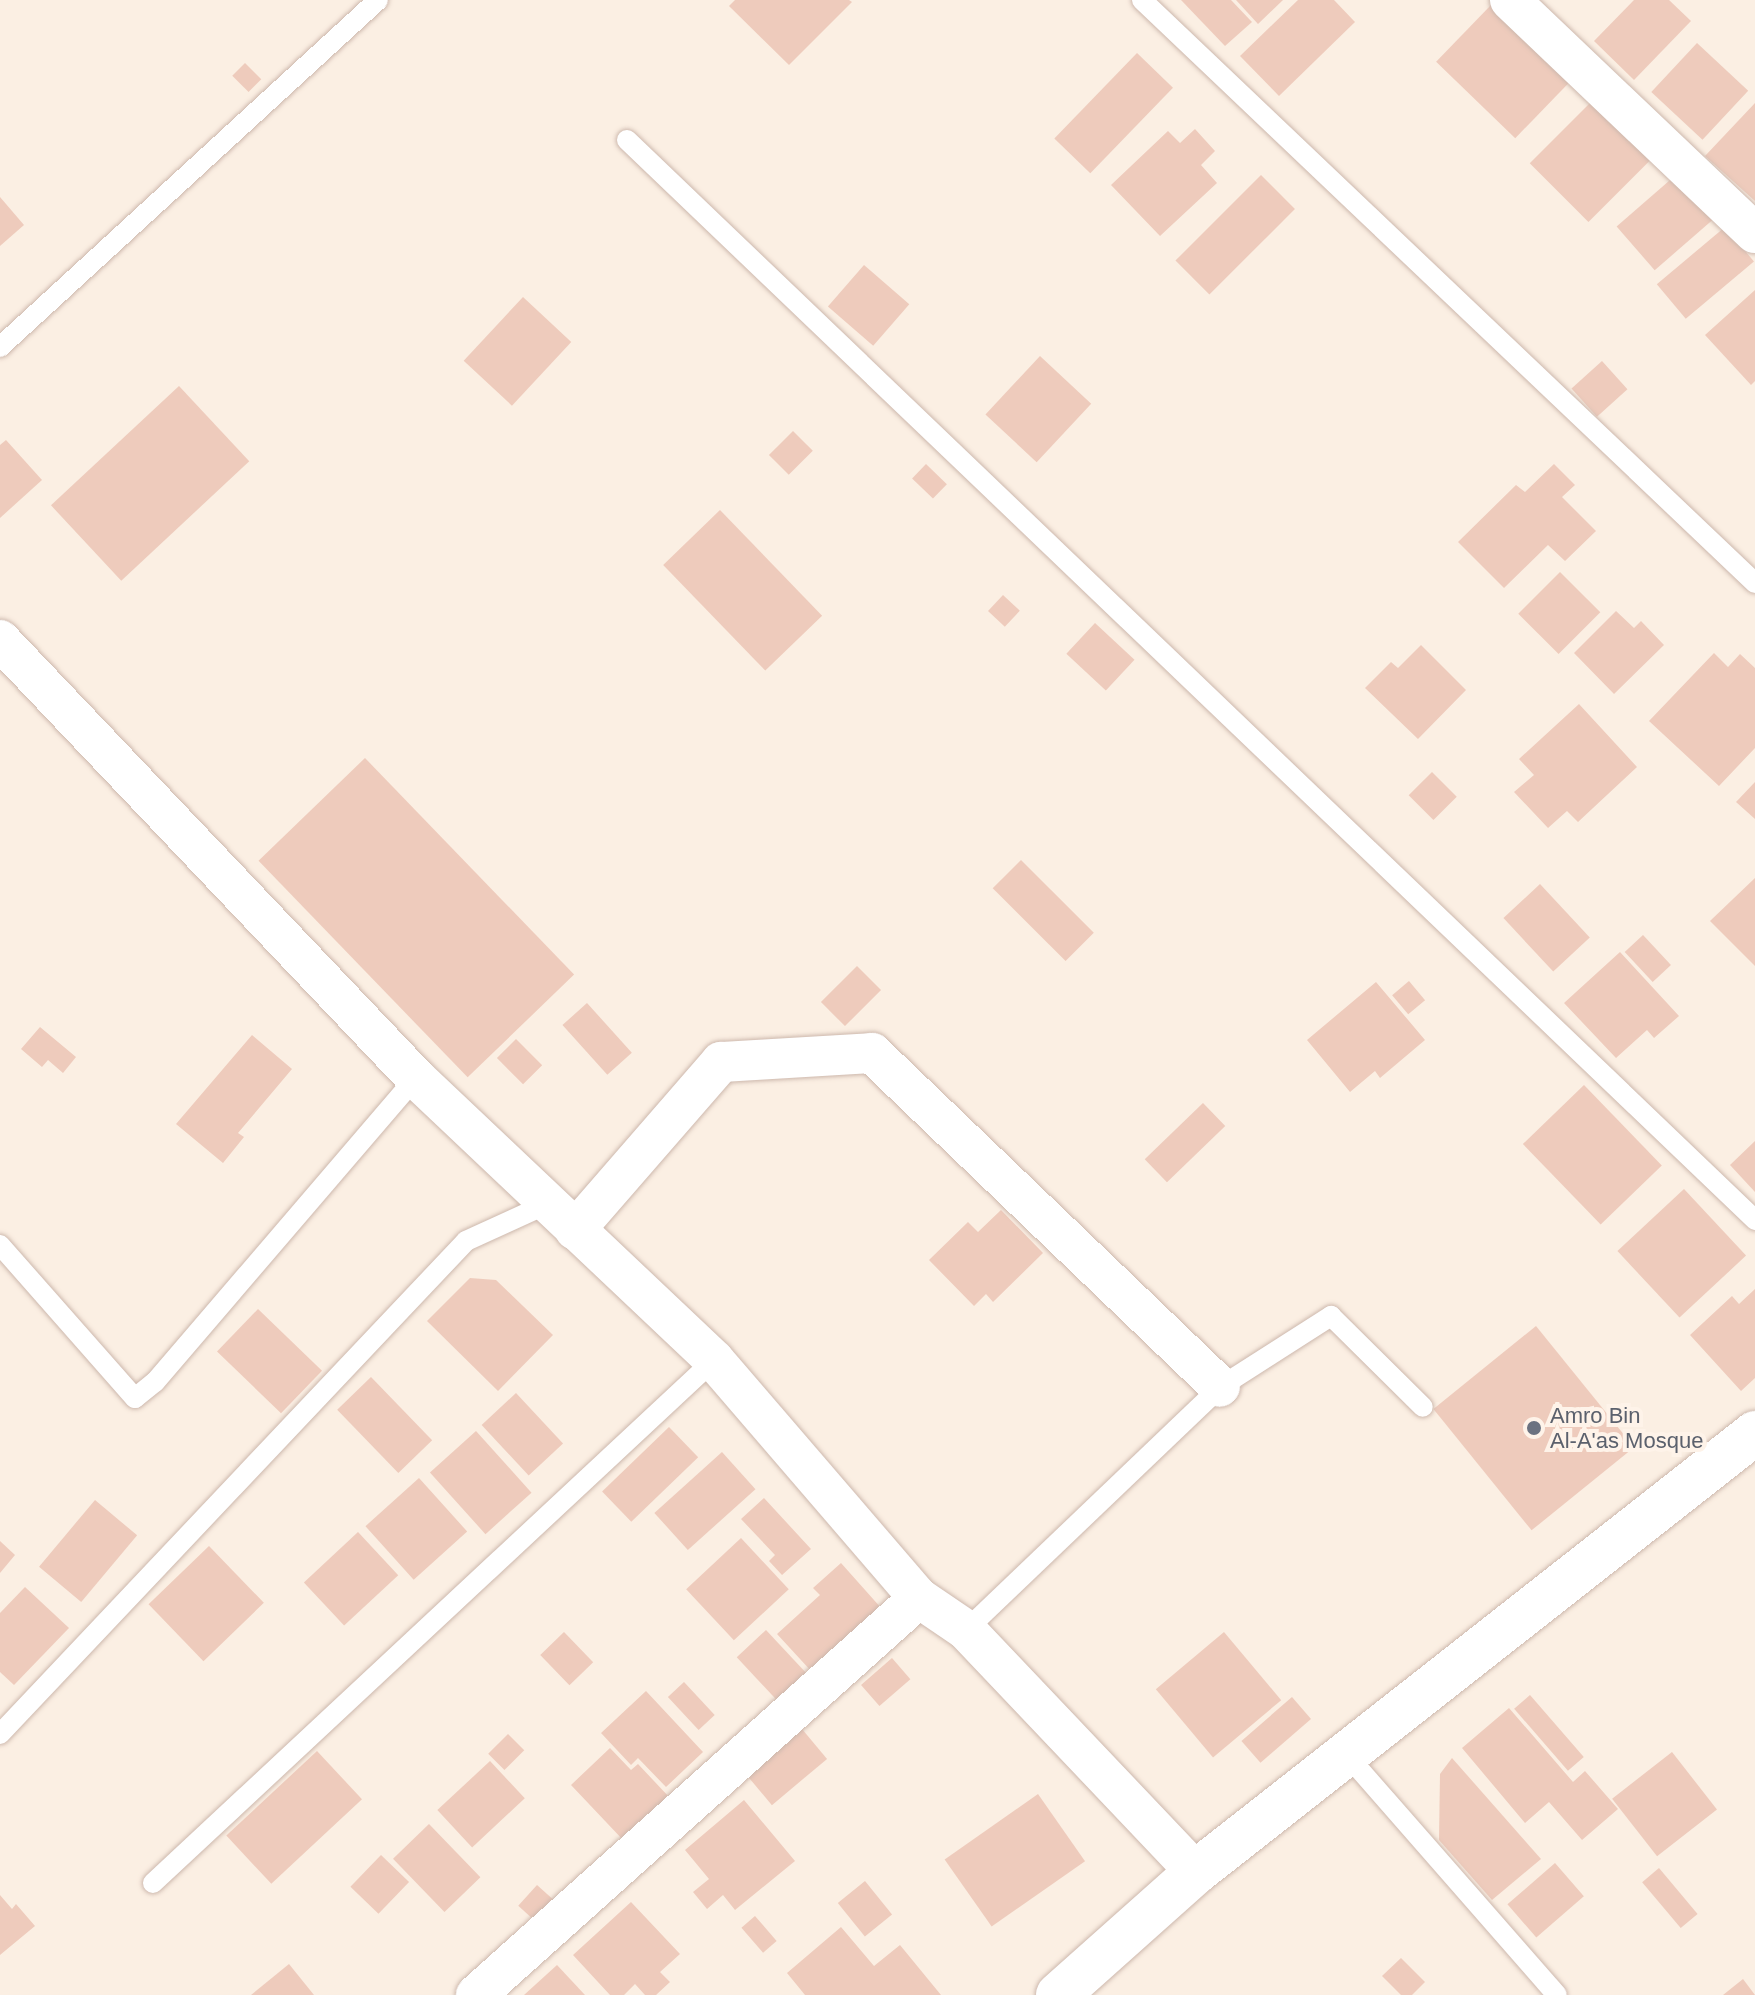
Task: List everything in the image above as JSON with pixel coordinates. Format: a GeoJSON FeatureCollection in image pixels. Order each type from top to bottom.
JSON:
{"type":"FeatureCollection","features":[{"type":"Feature","properties":{"kind":"street"},"geometry":{"type":"LineString","coordinates":[[1510,0],[1755,233]]}},
{"type":"Feature","properties":{"kind":"street"},"geometry":{"type":"LineString","coordinates":[[0,640],[416,1078],[714,1360],[919,1598],[966,1630],[1196,1872]]}},
{"type":"Feature","properties":{"kind":"street"},"geometry":{"type":"LineString","coordinates":[[561,1217],[721,1062],[872,1053],[1220,1387]]}},
{"type":"Feature","properties":{"kind":"street"},"geometry":{"type":"LineString","coordinates":[[1058,1995],[1196,1872],[1755,1433]]}},
{"type":"Feature","properties":{"kind":"street"},"geometry":{"type":"LineString","coordinates":[[476,1995],[919,1598]]}},
{"type":"Feature","properties":{"kind":"lane"},"geometry":{"type":"LineString","coordinates":[[0,347],[378,0]]}},
{"type":"Feature","properties":{"kind":"lane"},"geometry":{"type":"LineString","coordinates":[[1142,0],[1755,583]]}},
{"type":"Feature","properties":{"kind":"lane"},"geometry":{"type":"LineString","coordinates":[[627,140],[1755,1220]]}},
{"type":"Feature","properties":{"kind":"lane"},"geometry":{"type":"LineString","coordinates":[[0,1245],[135,1398],[155,1382],[416,1078]]}},
{"type":"Feature","properties":{"kind":"lane"},"geometry":{"type":"LineString","coordinates":[[0,1734],[466,1241],[561,1217]]}},
{"type":"Feature","properties":{"kind":"lane"},"geometry":{"type":"LineString","coordinates":[[966,1630],[1220,1387],[1331,1316],[1423,1407]]}},
{"type":"Feature","properties":{"kind":"lane"},"geometry":{"type":"LineString","coordinates":[[153,1883],[714,1360]]}},
{"type":"Feature","properties":{"kind":"lane"},"geometry":{"type":"LineString","coordinates":[[1346,1754],[1557,1995]]}},
{"type":"Feature","properties":{"kind":"building"},"geometry":{"type":"Polygon","coordinates":[[[735,0],[852,2],[789,65],[729,6],[735,0]]]}},
{"type":"Feature","properties":{"kind":"building"},"geometry":{"type":"Polygon","coordinates":[[[1181,0],[1231,0],[1252,22],[1225,46],[1181,0]]]}},
{"type":"Feature","properties":{"kind":"building"},"geometry":{"type":"Polygon","coordinates":[[[1236,0],[1283,0],[1258,24],[1236,0]]]}},
{"type":"Feature","properties":{"kind":"building"},"geometry":{"type":"Polygon","coordinates":[[[1298,0],[1334,0],[1355,22],[1279,96],[1240,56],[1298,0]]]}},
{"type":"Feature","properties":{"kind":"building"},"geometry":{"type":"Polygon","coordinates":[[[1634,0],[1669,0],[1691,21],[1634,80],[1594,41],[1634,0]]]}},
{"type":"Feature","properties":{"kind":"building"},"geometry":{"type":"Polygon","coordinates":[[[1491,5],[1570,81],[1515,138],[1436,62],[1491,5]]]}},
{"type":"Feature","properties":{"kind":"building"},"geometry":{"type":"Polygon","coordinates":[[[1697,43],[1748,91],[1703,140],[1651,92],[1697,43]]]}},
{"type":"Feature","properties":{"kind":"building"},"geometry":{"type":"Polygon","coordinates":[[[1137,53],[1173,88],[1090,173],[1054,139],[1137,53]]]}},
{"type":"Feature","properties":{"kind":"building"},"geometry":{"type":"Polygon","coordinates":[[[245,63],[261,79],[249,92],[232,76],[245,63]]]}},
{"type":"Feature","properties":{"kind":"building"},"geometry":{"type":"Polygon","coordinates":[[[1592,101],[1651,160],[1588,222],[1530,163],[1592,101]]]}},
{"type":"Feature","properties":{"kind":"building"},"geometry":{"type":"Polygon","coordinates":[[[1755,103],[1755,201],[1705,156],[1755,103]]]}},
{"type":"Feature","properties":{"kind":"building"},"geometry":{"type":"Polygon","coordinates":[[[1195,129],[1215,151],[1201,165],[1217,183],[1160,236],[1111,185],[1168,131],[1180,143],[1195,129]]]}},
{"type":"Feature","properties":{"kind":"building"},"geometry":{"type":"Polygon","coordinates":[[[1677,174],[1715,218],[1655,270],[1617,226],[1677,174]]]}},
{"type":"Feature","properties":{"kind":"building"},"geometry":{"type":"Polygon","coordinates":[[[1261,175],[1295,209],[1209,295],[1175,261],[1261,175]]]}},
{"type":"Feature","properties":{"kind":"building"},"geometry":{"type":"Polygon","coordinates":[[[0,197],[24,225],[0,246],[0,197]]]}},
{"type":"Feature","properties":{"kind":"building"},"geometry":{"type":"Polygon","coordinates":[[[1725,227],[1754,261],[1686,319],[1657,284],[1725,227]]]}},
{"type":"Feature","properties":{"kind":"building"},"geometry":{"type":"Polygon","coordinates":[[[864,265],[909,304],[873,346],[828,307],[864,265]]]}},
{"type":"Feature","properties":{"kind":"building"},"geometry":{"type":"Polygon","coordinates":[[[1755,290],[1755,381],[1751,385],[1705,335],[1755,290]]]}},
{"type":"Feature","properties":{"kind":"building"},"geometry":{"type":"Polygon","coordinates":[[[523,297],[571,342],[512,406],[464,361],[523,297]]]}},
{"type":"Feature","properties":{"kind":"building"},"geometry":{"type":"Polygon","coordinates":[[[1040,356],[1091,404],[1037,462],[985,415],[1040,356]]]}},
{"type":"Feature","properties":{"kind":"building"},"geometry":{"type":"Polygon","coordinates":[[[1602,361],[1627,389],[1597,417],[1572,388],[1602,361]]]}},
{"type":"Feature","properties":{"kind":"building"},"geometry":{"type":"Polygon","coordinates":[[[179,386],[249,461],[121,581],[51,505],[179,386]]]}},
{"type":"Feature","properties":{"kind":"building"},"geometry":{"type":"Polygon","coordinates":[[[793,431],[813,451],[789,475],[769,455],[793,431]]]}},
{"type":"Feature","properties":{"kind":"building"},"geometry":{"type":"Polygon","coordinates":[[[6,440],[42,480],[0,518],[0,445],[6,440]]]}},
{"type":"Feature","properties":{"kind":"building"},"geometry":{"type":"Polygon","coordinates":[[[926,464],[947,484],[933,499],[912,478],[926,464]]]}},
{"type":"Feature","properties":{"kind":"building"},"geometry":{"type":"Polygon","coordinates":[[[1554,464],[1575,485],[1562,497],[1596,531],[1565,561],[1548,545],[1504,588],[1458,542],[1516,485],[1525,492],[1554,464]]]}},
{"type":"Feature","properties":{"kind":"building"},"geometry":{"type":"Polygon","coordinates":[[[720,510],[822,616],[765,671],[663,565],[720,510]]]}},
{"type":"Feature","properties":{"kind":"building"},"geometry":{"type":"Polygon","coordinates":[[[1560,572],[1600,612],[1559,654],[1518,614],[1560,572]]]}},
{"type":"Feature","properties":{"kind":"building"},"geometry":{"type":"Polygon","coordinates":[[[1003,595],[1020,611],[1005,627],[988,611],[1003,595]]]}},
{"type":"Feature","properties":{"kind":"building"},"geometry":{"type":"Polygon","coordinates":[[[1616,611],[1634,628],[1641,621],[1664,645],[1614,694],[1574,653],[1616,611]]]}},
{"type":"Feature","properties":{"kind":"building"},"geometry":{"type":"Polygon","coordinates":[[[1095,623],[1134,660],[1106,691],[1066,654],[1095,623]]]}},
{"type":"Feature","properties":{"kind":"building"},"geometry":{"type":"Polygon","coordinates":[[[1421,645],[1466,690],[1418,739],[1365,688],[1391,662],[1398,668],[1421,645]]]}},
{"type":"Feature","properties":{"kind":"building"},"geometry":{"type":"Polygon","coordinates":[[[1714,653],[1728,667],[1740,654],[1755,668],[1755,748],[1719,786],[1649,721],[1714,653]]]}},
{"type":"Feature","properties":{"kind":"building"},"geometry":{"type":"Polygon","coordinates":[[[1579,704],[1637,767],[1578,822],[1567,811],[1548,828],[1514,792],[1534,775],[1519,759],[1579,704]]]}},
{"type":"Feature","properties":{"kind":"building"},"geometry":{"type":"Polygon","coordinates":[[[365,758],[574,975],[468,1077],[259,861],[365,758]]]}},
{"type":"Feature","properties":{"kind":"building"},"geometry":{"type":"Polygon","coordinates":[[[1432,772],[1457,797],[1433,820],[1409,795],[1432,772]]]}},
{"type":"Feature","properties":{"kind":"building"},"geometry":{"type":"Polygon","coordinates":[[[1755,782],[1755,819],[1736,802],[1755,782]]]}},
{"type":"Feature","properties":{"kind":"building"},"geometry":{"type":"Polygon","coordinates":[[[1021,860],[1094,933],[1066,961],[993,888],[1021,860]]]}},
{"type":"Feature","properties":{"kind":"building"},"geometry":{"type":"Polygon","coordinates":[[[1755,878],[1755,966],[1710,921],[1755,878]]]}},
{"type":"Feature","properties":{"kind":"building"},"geometry":{"type":"Polygon","coordinates":[[[1540,884],[1590,937],[1553,971],[1503,918],[1540,884]]]}},
{"type":"Feature","properties":{"kind":"building"},"geometry":{"type":"Polygon","coordinates":[[[1643,935],[1671,965],[1653,982],[1625,952],[1643,935]]]}},
{"type":"Feature","properties":{"kind":"building"},"geometry":{"type":"Polygon","coordinates":[[[1620,952],[1679,1016],[1654,1038],[1647,1030],[1616,1058],[1564,1003],[1620,952]]]}},
{"type":"Feature","properties":{"kind":"building"},"geometry":{"type":"Polygon","coordinates":[[[857,966],[881,990],[845,1026],[821,1002],[857,966]]]}},
{"type":"Feature","properties":{"kind":"building"},"geometry":{"type":"Polygon","coordinates":[[[1409,981],[1425,1000],[1408,1014],[1392,995],[1409,981]]]}},
{"type":"Feature","properties":{"kind":"building"},"geometry":{"type":"Polygon","coordinates":[[[1376,982],[1425,1040],[1380,1078],[1375,1071],[1350,1092],[1307,1040],[1376,982]]]}},
{"type":"Feature","properties":{"kind":"building"},"geometry":{"type":"Polygon","coordinates":[[[587,1003],[632,1053],[607,1075],[562,1025],[587,1003]]]}},
{"type":"Feature","properties":{"kind":"building"},"geometry":{"type":"Polygon","coordinates":[[[40,1027],[76,1057],[63,1073],[48,1060],[42,1067],[21,1049],[40,1027]]]}},
{"type":"Feature","properties":{"kind":"building"},"geometry":{"type":"Polygon","coordinates":[[[252,1035],[292,1069],[238,1133],[244,1137],[223,1163],[176,1124],[252,1035]]]}},
{"type":"Feature","properties":{"kind":"building"},"geometry":{"type":"Polygon","coordinates":[[[516,1039],[542,1065],[523,1084],[497,1058],[516,1039]]]}},
{"type":"Feature","properties":{"kind":"building"},"geometry":{"type":"Polygon","coordinates":[[[1584,1085],[1662,1166],[1601,1225],[1523,1144],[1584,1085]]]}},
{"type":"Feature","properties":{"kind":"building"},"geometry":{"type":"Polygon","coordinates":[[[1203,1103],[1225,1126],[1167,1182],[1145,1159],[1203,1103]]]}},
{"type":"Feature","properties":{"kind":"building"},"geometry":{"type":"Polygon","coordinates":[[[1755,1141],[1755,1192],[1730,1165],[1755,1141]]]}},
{"type":"Feature","properties":{"kind":"building"},"geometry":{"type":"Polygon","coordinates":[[[1684,1189],[1746,1256],[1680,1318],[1617,1251],[1684,1189]]]}},
{"type":"Feature","properties":{"kind":"building"},"geometry":{"type":"Polygon","coordinates":[[[1001,1210],[1043,1253],[993,1302],[986,1294],[974,1306],[929,1260],[968,1222],[978,1232],[1001,1210]]]}},
{"type":"Feature","properties":{"kind":"building"},"geometry":{"type":"Polygon","coordinates":[[[470,1278],[496,1280],[553,1335],[498,1391],[427,1321],[470,1278]]]}},
{"type":"Feature","properties":{"kind":"building"},"geometry":{"type":"Polygon","coordinates":[[[1755,1289],[1755,1378],[1741,1391],[1690,1335],[1732,1296],[1739,1304],[1755,1289]]]}},
{"type":"Feature","properties":{"kind":"building"},"geometry":{"type":"Polygon","coordinates":[[[258,1309],[322,1371],[281,1413],[217,1351],[258,1309]]]}},
{"type":"Feature","properties":{"kind":"building","name":"Amro Bin Al-A'as Mosque"},"geometry":{"type":"Polygon","coordinates":[[[1536,1326],[1634,1447],[1532,1530],[1433,1409],[1536,1326]]]}},
{"type":"Feature","properties":{"kind":"building"},"geometry":{"type":"Polygon","coordinates":[[[371,1377],[432,1440],[398,1473],[337,1410],[371,1377]]]}},
{"type":"Feature","properties":{"kind":"building"},"geometry":{"type":"Polygon","coordinates":[[[516,1393],[563,1443],[529,1476],[482,1425],[516,1393]]]}},
{"type":"Feature","properties":{"kind":"building"},"geometry":{"type":"Polygon","coordinates":[[[669,1427],[698,1457],[631,1522],[602,1492],[669,1427]]]}},
{"type":"Feature","properties":{"kind":"building"},"geometry":{"type":"Polygon","coordinates":[[[476,1431],[532,1493],[485,1534],[430,1472],[476,1431]]]}},
{"type":"Feature","properties":{"kind":"building"},"geometry":{"type":"Polygon","coordinates":[[[722,1452],[755,1489],[688,1550],[654,1513],[722,1452]]]}},
{"type":"Feature","properties":{"kind":"building"},"geometry":{"type":"Polygon","coordinates":[[[419,1478],[467,1532],[414,1580],[365,1526],[419,1478]]]}},
{"type":"Feature","properties":{"kind":"building"},"geometry":{"type":"Polygon","coordinates":[[[764,1498],[811,1549],[782,1575],[769,1561],[775,1555],[741,1519],[764,1498]]]}},
{"type":"Feature","properties":{"kind":"building"},"geometry":{"type":"Polygon","coordinates":[[[95,1500],[137,1535],[81,1602],[39,1567],[95,1500]]]}},
{"type":"Feature","properties":{"kind":"building"},"geometry":{"type":"Polygon","coordinates":[[[358,1532],[398,1575],[344,1626],[304,1582],[358,1532]]]}},
{"type":"Feature","properties":{"kind":"building"},"geometry":{"type":"Polygon","coordinates":[[[741,1538],[789,1589],[734,1640],[686,1589],[741,1538]]]}},
{"type":"Feature","properties":{"kind":"building"},"geometry":{"type":"Polygon","coordinates":[[[0,1541],[15,1555],[0,1573],[0,1541]]]}},
{"type":"Feature","properties":{"kind":"building"},"geometry":{"type":"Polygon","coordinates":[[[209,1546],[264,1603],[203,1661],[149,1604],[209,1546]]]}},
{"type":"Feature","properties":{"kind":"building"},"geometry":{"type":"Polygon","coordinates":[[[841,1563],[882,1609],[812,1672],[777,1634],[820,1595],[813,1588],[841,1563]]]}},
{"type":"Feature","properties":{"kind":"building"},"geometry":{"type":"Polygon","coordinates":[[[25,1587],[69,1628],[14,1685],[0,1672],[0,1613],[25,1587]]]}},
{"type":"Feature","properties":{"kind":"building"},"geometry":{"type":"Polygon","coordinates":[[[766,1630],[809,1676],[780,1703],[737,1657],[766,1630]]]}},
{"type":"Feature","properties":{"kind":"building"},"geometry":{"type":"Polygon","coordinates":[[[564,1632],[593,1662],[569,1685],[540,1655],[564,1632]]]}},
{"type":"Feature","properties":{"kind":"building"},"geometry":{"type":"Polygon","coordinates":[[[1224,1632],[1281,1700],[1213,1757],[1156,1689],[1224,1632]]]}},
{"type":"Feature","properties":{"kind":"building"},"geometry":{"type":"Polygon","coordinates":[[[892,1658],[910,1679],[879,1706],[861,1685],[892,1658]]]}},
{"type":"Feature","properties":{"kind":"building"},"geometry":{"type":"Polygon","coordinates":[[[684,1682],[715,1715],[699,1730],[668,1697],[684,1682]]]}},
{"type":"Feature","properties":{"kind":"building"},"geometry":{"type":"Polygon","coordinates":[[[646,1691],[703,1752],[666,1787],[638,1758],[631,1765],[601,1733],[646,1691]]]}},
{"type":"Feature","properties":{"kind":"building"},"geometry":{"type":"Polygon","coordinates":[[[1530,1695],[1584,1757],[1568,1771],[1514,1709],[1530,1695]]]}},
{"type":"Feature","properties":{"kind":"building"},"geometry":{"type":"Polygon","coordinates":[[[1292,1697],[1311,1719],[1260,1763],[1241,1741],[1292,1697]]]}},
{"type":"Feature","properties":{"kind":"building"},"geometry":{"type":"Polygon","coordinates":[[[1509,1708],[1573,1782],[1585,1771],[1618,1809],[1582,1840],[1549,1802],[1525,1823],[1462,1748],[1509,1708]]]}},
{"type":"Feature","properties":{"kind":"building"},"geometry":{"type":"Polygon","coordinates":[[[802,1729],[827,1759],[772,1805],[747,1775],[802,1729]]]}},
{"type":"Feature","properties":{"kind":"building"},"geometry":{"type":"Polygon","coordinates":[[[508,1734],[524,1750],[504,1770],[488,1754],[508,1734]]]}},
{"type":"Feature","properties":{"kind":"building"},"geometry":{"type":"Polygon","coordinates":[[[610,1748],[631,1770],[638,1764],[670,1798],[624,1841],[571,1785],[610,1748]]]}},
{"type":"Feature","properties":{"kind":"building"},"geometry":{"type":"Polygon","coordinates":[[[317,1751],[362,1799],[271,1884],[226,1836],[317,1751]]]}},
{"type":"Feature","properties":{"kind":"building"},"geometry":{"type":"Polygon","coordinates":[[[1672,1752],[1717,1810],[1657,1856],[1612,1799],[1672,1752]]]}},
{"type":"Feature","properties":{"kind":"building"},"geometry":{"type":"Polygon","coordinates":[[[1452,1758],[1541,1859],[1492,1900],[1439,1840],[1440,1774],[1452,1758]]]}},
{"type":"Feature","properties":{"kind":"building"},"geometry":{"type":"Polygon","coordinates":[[[490,1761],[525,1798],[472,1847],[437,1810],[490,1761]]]}},
{"type":"Feature","properties":{"kind":"building"},"geometry":{"type":"Polygon","coordinates":[[[1038,1794],[1085,1861],[992,1927],[945,1859],[1038,1794]]]}},
{"type":"Feature","properties":{"kind":"building"},"geometry":{"type":"Polygon","coordinates":[[[744,1800],[795,1861],[735,1910],[723,1895],[707,1909],[693,1892],[709,1879],[685,1850],[744,1800]]]}},
{"type":"Feature","properties":{"kind":"building"},"geometry":{"type":"Polygon","coordinates":[[[429,1824],[480,1877],[444,1912],[393,1859],[429,1824]]]}},
{"type":"Feature","properties":{"kind":"building"},"geometry":{"type":"Polygon","coordinates":[[[381,1855],[409,1882],[378,1914],[350,1887],[381,1855]]]}},
{"type":"Feature","properties":{"kind":"building"},"geometry":{"type":"Polygon","coordinates":[[[1555,1863],[1584,1896],[1536,1938],[1507,1904],[1555,1863]]]}},
{"type":"Feature","properties":{"kind":"building"},"geometry":{"type":"Polygon","coordinates":[[[1659,1868],[1698,1914],[1681,1928],[1642,1882],[1659,1868]]]}},
{"type":"Feature","properties":{"kind":"building"},"geometry":{"type":"Polygon","coordinates":[[[865,1881],[892,1914],[865,1936],[838,1903],[865,1881]]]}},
{"type":"Feature","properties":{"kind":"building"},"geometry":{"type":"Polygon","coordinates":[[[537,1885],[559,1905],[541,1926],[518,1906],[537,1885]]]}},
{"type":"Feature","properties":{"kind":"building"},"geometry":{"type":"Polygon","coordinates":[[[0,1895],[12,1909],[16,1904],[35,1926],[0,1955],[0,1895]]]}},
{"type":"Feature","properties":{"kind":"building"},"geometry":{"type":"Polygon","coordinates":[[[631,1902],[680,1954],[660,1972],[670,1982],[656,1995],[645,1995],[635,1984],[624,1995],[610,1995],[573,1955],[631,1902]]]}},
{"type":"Feature","properties":{"kind":"building"},"geometry":{"type":"Polygon","coordinates":[[[755,1916],[777,1941],[763,1953],[741,1928],[755,1916]]]}},
{"type":"Feature","properties":{"kind":"building"},"geometry":{"type":"Polygon","coordinates":[[[841,1927],[874,1966],[900,1945],[941,1995],[805,1995],[787,1973],[841,1927]]]}},
{"type":"Feature","properties":{"kind":"building"},"geometry":{"type":"Polygon","coordinates":[[[1401,1958],[1425,1982],[1412,1995],[1401,1995],[1382,1976],[1401,1958]]]}},
{"type":"Feature","properties":{"kind":"building"},"geometry":{"type":"Polygon","coordinates":[[[289,1964],[314,1995],[251,1995],[289,1964]]]}},
{"type":"Feature","properties":{"kind":"building"},"geometry":{"type":"Polygon","coordinates":[[[557,1965],[585,1995],[524,1995],[557,1965]]]}},
{"type":"Feature","properties":{"kind":"building"},"geometry":{"type":"Polygon","coordinates":[[[1743,1979],[1755,1995],[1723,1995],[1743,1979]]]}},
{"type":"Feature","properties":{"kind":"place","name":"Amro Bin Al-A'as Mosque"},"geometry":{"type":"Point","coordinates":[1534,1428]}}]}
